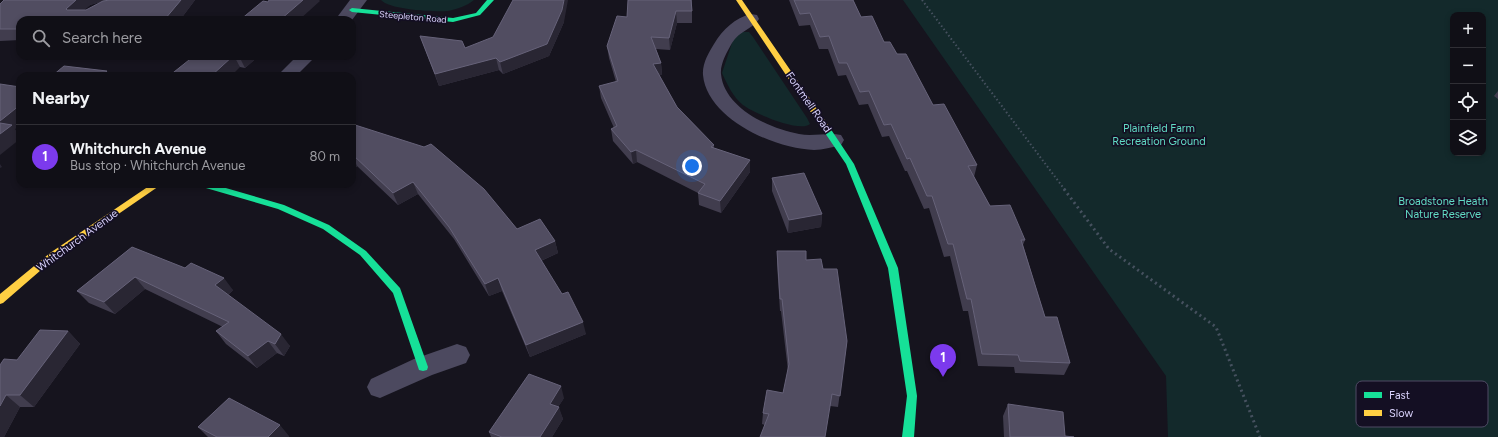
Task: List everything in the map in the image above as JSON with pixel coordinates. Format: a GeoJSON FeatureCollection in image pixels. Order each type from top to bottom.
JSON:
{"type":"FeatureCollection","features":[{"type":"Feature","properties":{"kind":"street","name":"Steepleton Road"},"geometry":{"type":"LineString","coordinates":[[351,10],[460,20],[481,12],[488,6],[491,0]]}},
{"type":"Feature","properties":{"kind":"street","name":"Fontmell Road"},"geometry":{"type":"LineString","coordinates":[[739,0],[834,140],[815,143],[797,141],[756,127],[731,109],[718,92],[712,75],[714,64],[723,43],[736,26],[751,19]]}},
{"type":"Feature","properties":{"kind":"street"},"geometry":{"type":"LineString","coordinates":[[289,72],[303,60]]}},
{"type":"Feature","properties":{"kind":"street"},"geometry":{"type":"LineString","coordinates":[[834,140],[850,164],[893,268],[912,396],[908,437]]}},
{"type":"Feature","properties":{"kind":"street","name":"Whitchurch Avenue"},"geometry":{"type":"LineString","coordinates":[[0,300],[53,255],[152,188]]}},
{"type":"Feature","properties":{"kind":"street"},"geometry":{"type":"LineString","coordinates":[[216,188],[281,207],[326,227],[364,253],[397,290],[423,368]]}},
{"type":"Feature","properties":{"kind":"street"},"geometry":{"type":"LineString","coordinates":[[380,386],[458,355]]}},
{"type":"Feature","properties":{"kind":"path"},"geometry":{"type":"LineString","coordinates":[[922,0],[1109,249],[1216,327],[1260,437]]}},
{"type":"Feature","properties":{"kind":"green space"},"geometry":{"type":"Polygon","coordinates":[[[381,0],[474,0],[468,4],[448,11],[423,11],[393,6],[381,0]]]}},
{"type":"Feature","properties":{"kind":"green space","name":"Plainfield Farm Recreation Ground"},"geometry":{"type":"Polygon","coordinates":[[[903,0],[1498,0],[1498,437],[1168,437],[1166,376],[903,0]]]}},
{"type":"Feature","properties":{"kind":"green space"},"geometry":{"type":"Polygon","coordinates":[[[749,32],[753,37],[810,124],[805,126],[797,126],[776,121],[756,113],[743,105],[733,94],[722,73],[735,34],[749,32]]]}},
{"type":"Feature","properties":{"kind":"building"},"geometry":{"type":"Polygon","coordinates":[[[4,0],[76,0],[66,9],[86,10],[103,1],[110,0],[181,0],[168,16],[16,16],[16,29],[0,29],[0,4],[4,0]]]}},
{"type":"Feature","properties":{"kind":"building"},"geometry":{"type":"Polygon","coordinates":[[[269,0],[303,0],[285,16],[245,16],[263,1],[268,2],[269,0]]]}},
{"type":"Feature","properties":{"kind":"building"},"geometry":{"type":"Polygon","coordinates":[[[513,0],[564,0],[562,10],[547,44],[500,62],[496,58],[435,74],[420,36],[462,41],[465,48],[493,37],[513,0]]]}},
{"type":"Feature","properties":{"kind":"building"},"geometry":{"type":"Polygon","coordinates":[[[628,0],[691,0],[692,11],[676,11],[669,38],[651,37],[661,63],[653,64],[677,107],[714,145],[711,147],[750,160],[720,201],[698,193],[705,184],[636,150],[631,152],[611,129],[617,126],[599,86],[618,81],[607,46],[617,16],[627,17],[628,0]]]}},
{"type":"Feature","properties":{"kind":"building"},"geometry":{"type":"Polygon","coordinates":[[[794,0],[853,0],[861,17],[872,16],[884,42],[890,42],[897,54],[906,54],[933,105],[944,104],[977,165],[968,166],[990,206],[1010,205],[1025,240],[1021,240],[1045,317],[1057,317],[1070,363],[1020,361],[1018,355],[982,354],[971,299],[967,299],[953,244],[948,244],[932,196],[927,196],[910,158],[907,159],[891,124],[884,125],[869,91],[860,92],[847,63],[839,63],[829,36],[820,37],[810,13],[800,14],[794,0]]]}},
{"type":"Feature","properties":{"kind":"building"},"geometry":{"type":"Polygon","coordinates":[[[189,60],[229,60],[215,72],[174,72],[189,60]]]}},
{"type":"Feature","properties":{"kind":"building"},"geometry":{"type":"Polygon","coordinates":[[[64,66],[107,71],[106,72],[57,72],[64,66]]]}},
{"type":"Feature","properties":{"kind":"building"},"geometry":{"type":"Polygon","coordinates":[[[0,84],[16,86],[16,108],[0,121],[0,84]]]}},
{"type":"Feature","properties":{"kind":"building"},"geometry":{"type":"Polygon","coordinates":[[[0,123],[12,125],[0,134],[0,123]]]}},
{"type":"Feature","properties":{"kind":"building"},"geometry":{"type":"Polygon","coordinates":[[[356,125],[424,147],[431,144],[484,189],[517,229],[540,219],[555,241],[535,250],[562,294],[568,292],[583,322],[526,345],[498,278],[485,284],[449,227],[413,182],[393,193],[356,158],[356,125]]]}},
{"type":"Feature","properties":{"kind":"building"},"geometry":{"type":"Polygon","coordinates":[[[804,173],[822,214],[789,220],[772,178],[804,173]]]}},
{"type":"Feature","properties":{"kind":"building"},"geometry":{"type":"Polygon","coordinates":[[[132,247],[185,268],[191,263],[224,278],[215,285],[281,334],[275,344],[268,341],[248,356],[216,331],[229,322],[135,277],[104,302],[77,291],[132,247]]]}},
{"type":"Feature","properties":{"kind":"building"},"geometry":{"type":"Polygon","coordinates":[[[777,251],[806,251],[806,260],[821,259],[823,269],[837,269],[847,341],[840,396],[832,394],[825,437],[760,437],[769,414],[763,413],[767,390],[783,393],[789,364],[782,299],[780,299],[777,251]]]}},
{"type":"Feature","properties":{"kind":"building"},"geometry":{"type":"Polygon","coordinates":[[[40,330],[68,331],[20,395],[6,395],[0,406],[0,365],[4,359],[17,360],[40,330]]]}},
{"type":"Feature","properties":{"kind":"building"},"geometry":{"type":"Polygon","coordinates":[[[529,374],[561,386],[550,404],[559,407],[540,437],[502,437],[489,432],[529,374]]]}},
{"type":"Feature","properties":{"kind":"building"},"geometry":{"type":"Polygon","coordinates":[[[229,398],[280,425],[268,437],[217,437],[198,427],[229,398]]]}},
{"type":"Feature","properties":{"kind":"building"},"geometry":{"type":"Polygon","coordinates":[[[1008,404],[1063,412],[1065,436],[1074,437],[1010,437],[1008,404]]]}},
{"type":"Feature","properties":{"kind":"traffic: fast"},"geometry":{"type":"LineString","coordinates":[[352,10],[453,20],[478,14],[491,0]]}},
{"type":"Feature","properties":{"kind":"traffic: fast"},"geometry":{"type":"LineString","coordinates":[[827,130],[850,164],[893,268],[912,396],[908,437]]}},
{"type":"Feature","properties":{"kind":"traffic: fast"},"geometry":{"type":"LineString","coordinates":[[216,188],[281,207],[326,227],[363,253],[397,291],[423,367]]}},
{"type":"Feature","properties":{"kind":"traffic: slow"},"geometry":{"type":"LineString","coordinates":[[739,0],[827,130]]}},
{"type":"Feature","properties":{"kind":"traffic: slow"},"geometry":{"type":"LineString","coordinates":[[0,300],[53,255],[152,188]]}},
{"type":"Feature","properties":{"kind":"place","name":"Whitchurch Avenue"},"geometry":{"type":"Point","coordinates":[943,377]}},
{"type":"Feature","properties":{"kind":"park label","name":"Broadstone Heath Nature Reserve"},"geometry":{"type":"Point","coordinates":[1443,207]}}]}
